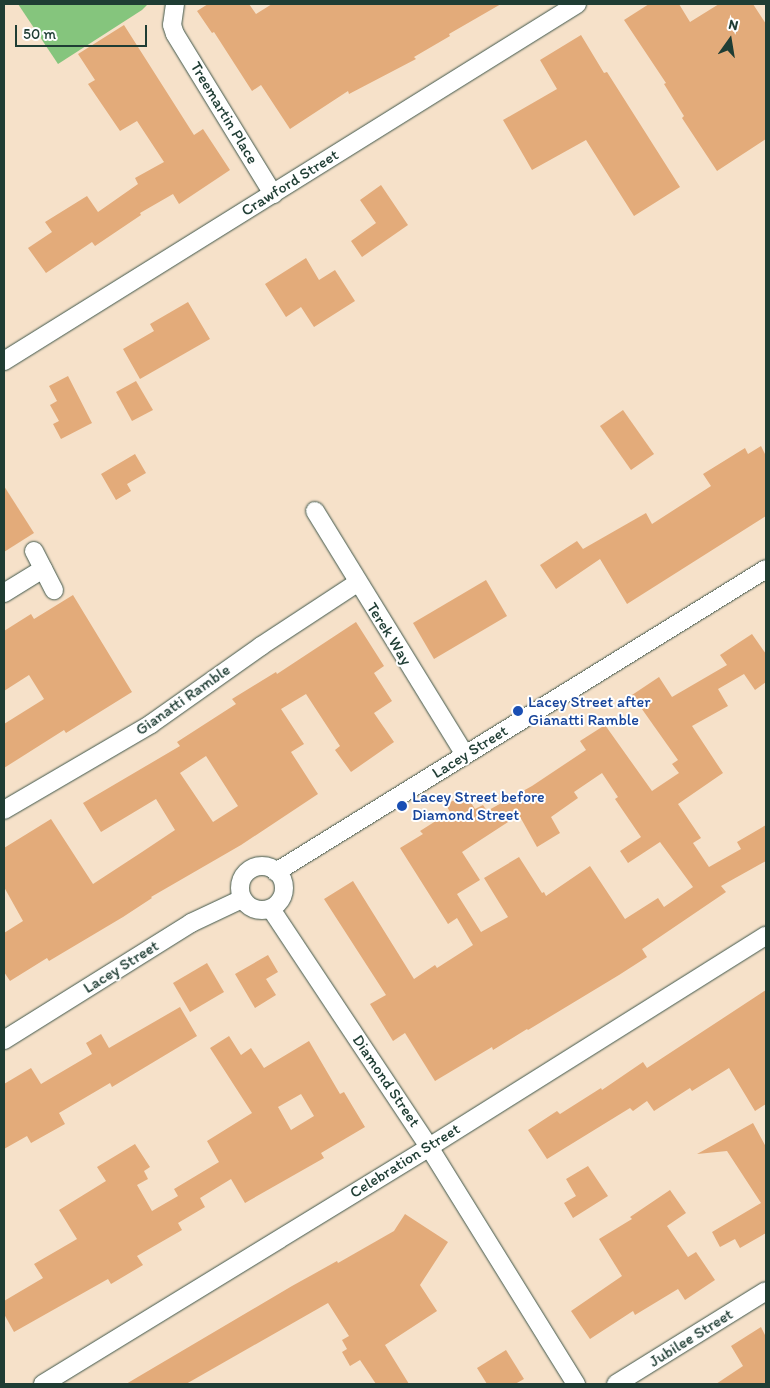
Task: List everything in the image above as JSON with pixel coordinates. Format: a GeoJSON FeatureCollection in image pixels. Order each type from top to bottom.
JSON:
{"type":"FeatureCollection","features":[{"type":"Feature","properties":{"kind":"street","name":"Treemartin Place"},"geometry":{"type":"LineString","coordinates":[[176,4],[172,25],[176,34],[273,194]]}},
{"type":"Feature","properties":{"kind":"street","name":"Crawford Street"},"geometry":{"type":"LineString","coordinates":[[4,361],[577,4]]}},
{"type":"Feature","properties":{"kind":"street","name":"Terek Way"},"geometry":{"type":"LineString","coordinates":[[315,511],[357,583],[465,756]]}},
{"type":"Feature","properties":{"kind":"street"},"geometry":{"type":"LineString","coordinates":[[34,550],[54,590]]}},
{"type":"Feature","properties":{"kind":"street","name":"Lacey Street"},"geometry":{"type":"LineString","coordinates":[[276,872],[766,568]]}},
{"type":"Feature","properties":{"kind":"street"},"geometry":{"type":"LineString","coordinates":[[4,593],[43,569]]}},
{"type":"Feature","properties":{"kind":"street","name":"Gianatti Ramble"},"geometry":{"type":"LineString","coordinates":[[4,810],[151,724],[261,646],[357,583]]}},
{"type":"Feature","properties":{"kind":"street"},"geometry":{"type":"LineString","coordinates":[[264,866],[276,872],[284,886],[282,897],[271,909],[260,911],[249,906],[242,899],[240,886],[244,875],[253,868],[264,866]]}},
{"type":"Feature","properties":{"kind":"street","name":"Lacey Street"},"geometry":{"type":"LineString","coordinates":[[4,1040],[191,923],[242,899]]}},
{"type":"Feature","properties":{"kind":"street","name":"Diamond Street"},"geometry":{"type":"LineString","coordinates":[[271,909],[429,1147],[576,1384]]}},
{"type":"Feature","properties":{"kind":"street","name":"Celebration Street"},"geometry":{"type":"LineString","coordinates":[[43,1384],[429,1147],[766,936]]}},
{"type":"Feature","properties":{"kind":"street","name":"Jubilee Street"},"geometry":{"type":"LineString","coordinates":[[616,1384],[766,1291]]}},
{"type":"Feature","properties":{"kind":"green space"},"geometry":{"type":"Polygon","coordinates":[[[18,4],[148,4],[142,10],[58,64],[18,4]]]}},
{"type":"Feature","properties":{"kind":"building"},"geometry":{"type":"Polygon","coordinates":[[[208,4],[249,4],[256,14],[272,4],[501,4],[449,34],[450,36],[414,57],[416,59],[349,94],[348,91],[290,129],[261,85],[252,91],[214,32],[212,33],[197,11],[208,4]]]}},
{"type":"Feature","properties":{"kind":"building"},"geometry":{"type":"Polygon","coordinates":[[[649,4],[679,4],[690,22],[719,4],[753,4],[766,24],[766,139],[717,171],[682,118],[684,116],[664,84],[666,83],[624,20],[649,4]]]}},
{"type":"Feature","properties":{"kind":"building"},"geometry":{"type":"Polygon","coordinates":[[[124,25],[194,135],[203,129],[230,170],[179,204],[173,194],[140,213],[141,215],[95,246],[92,242],[46,273],[28,248],[52,232],[45,222],[87,196],[98,212],[138,184],[135,178],[164,162],[137,121],[120,131],[88,84],[95,80],[78,54],[124,25]]]}},
{"type":"Feature","properties":{"kind":"building"},"geometry":{"type":"Polygon","coordinates":[[[581,35],[604,73],[607,72],[680,187],[634,216],[586,140],[532,170],[503,120],[557,89],[540,60],[581,35]]]}},
{"type":"Feature","properties":{"kind":"building"},"geometry":{"type":"Polygon","coordinates":[[[381,185],[408,225],[362,257],[351,241],[376,223],[360,200],[381,185]]]}},
{"type":"Feature","properties":{"kind":"building"},"geometry":{"type":"Polygon","coordinates":[[[306,258],[319,280],[335,270],[355,301],[314,327],[301,307],[286,317],[265,284],[306,258]]]}},
{"type":"Feature","properties":{"kind":"building"},"geometry":{"type":"Polygon","coordinates":[[[188,302],[210,339],[140,379],[123,349],[154,331],[150,324],[188,302]]]}},
{"type":"Feature","properties":{"kind":"building"},"geometry":{"type":"Polygon","coordinates":[[[68,376],[92,423],[61,439],[53,424],[59,421],[50,405],[57,401],[49,386],[68,376]]]}},
{"type":"Feature","properties":{"kind":"building"},"geometry":{"type":"Polygon","coordinates":[[[136,381],[153,410],[132,421],[116,392],[136,381]]]}},
{"type":"Feature","properties":{"kind":"building"},"geometry":{"type":"Polygon","coordinates":[[[623,410],[654,454],[631,470],[600,426],[623,410]]]}},
{"type":"Feature","properties":{"kind":"building"},"geometry":{"type":"Polygon","coordinates":[[[761,446],[766,456],[766,516],[627,604],[600,559],[556,589],[540,565],[577,541],[583,549],[646,513],[652,524],[711,486],[703,474],[745,448],[748,454],[761,446]]]}},
{"type":"Feature","properties":{"kind":"building"},"geometry":{"type":"Polygon","coordinates":[[[135,454],[146,473],[127,484],[131,491],[116,500],[101,474],[135,454]]]}},
{"type":"Feature","properties":{"kind":"building"},"geometry":{"type":"Polygon","coordinates":[[[4,486],[34,533],[4,552],[4,486]]]}},
{"type":"Feature","properties":{"kind":"building"},"geometry":{"type":"Polygon","coordinates":[[[486,580],[507,616],[434,659],[413,623],[486,580]]]}},
{"type":"Feature","properties":{"kind":"building"},"geometry":{"type":"Polygon","coordinates":[[[73,595],[132,692],[66,733],[64,730],[4,768],[4,724],[44,699],[29,675],[4,691],[4,631],[31,614],[34,619],[73,595]]]}},
{"type":"Feature","properties":{"kind":"building"},"geometry":{"type":"Polygon","coordinates":[[[356,622],[384,666],[374,673],[392,701],[374,713],[394,742],[351,772],[335,750],[340,746],[306,694],[281,709],[304,744],[291,752],[318,794],[241,845],[151,897],[123,917],[49,961],[47,958],[10,981],[4,972],[4,933],[23,921],[4,887],[4,848],[51,819],[93,884],[175,830],[156,799],[101,832],[83,803],[180,746],[177,742],[236,704],[232,699],[276,672],[277,674],[356,622]],[[206,756],[180,773],[213,822],[238,806],[206,756]]]}},
{"type":"Feature","properties":{"kind":"building"},"geometry":{"type":"Polygon","coordinates":[[[752,634],[766,654],[766,682],[755,690],[744,674],[718,689],[728,706],[692,726],[723,773],[678,804],[701,838],[693,843],[709,867],[741,849],[737,842],[766,825],[766,861],[721,886],[726,892],[642,949],[647,957],[528,1030],[493,1050],[492,1047],[435,1081],[405,1033],[393,1041],[370,1004],[386,995],[324,899],[353,881],[414,979],[435,965],[437,968],[473,945],[457,918],[448,924],[400,848],[423,834],[420,831],[450,812],[446,805],[465,793],[475,809],[483,805],[487,811],[532,786],[586,750],[580,741],[605,725],[652,791],[679,773],[672,764],[678,760],[632,695],[659,677],[672,697],[727,665],[720,655],[752,634]],[[602,773],[574,792],[578,798],[551,817],[560,833],[537,847],[519,815],[462,852],[480,880],[457,894],[481,932],[508,917],[484,878],[519,857],[542,893],[544,892],[546,896],[590,866],[625,919],[658,898],[664,907],[693,887],[660,842],[628,863],[620,851],[641,837],[615,799],[618,797],[602,773]]]}},
{"type":"Feature","properties":{"kind":"building"},"geometry":{"type":"Polygon","coordinates":[[[268,955],[278,972],[266,979],[276,995],[255,1008],[235,974],[268,955]]]}},
{"type":"Feature","properties":{"kind":"building"},"geometry":{"type":"Polygon","coordinates":[[[207,963],[224,992],[190,1012],[173,983],[207,963]]]}},
{"type":"Feature","properties":{"kind":"building"},"geometry":{"type":"Polygon","coordinates":[[[766,990],[766,1104],[755,1111],[729,1068],[692,1091],[690,1088],[654,1111],[647,1101],[633,1111],[630,1108],[547,1159],[528,1130],[557,1111],[560,1114],[601,1088],[602,1090],[643,1062],[647,1068],[766,990]]]}},
{"type":"Feature","properties":{"kind":"building"},"geometry":{"type":"Polygon","coordinates":[[[180,1007],[197,1036],[112,1087],[110,1083],[59,1113],[65,1124],[31,1143],[27,1136],[4,1149],[4,1084],[31,1068],[41,1084],[92,1054],[86,1043],[101,1034],[109,1048],[180,1007]]]}},
{"type":"Feature","properties":{"kind":"building"},"geometry":{"type":"Polygon","coordinates":[[[229,1036],[241,1055],[251,1048],[264,1068],[309,1041],[340,1094],[344,1092],[365,1127],[321,1153],[324,1158],[245,1203],[231,1179],[200,1198],[205,1207],[178,1223],[182,1230],[137,1256],[143,1265],[111,1284],[108,1279],[14,1332],[4,1314],[4,1301],[43,1278],[34,1264],[77,1239],[59,1210],[106,1181],[97,1167],[135,1144],[150,1167],[144,1171],[148,1179],[137,1185],[152,1211],[178,1196],[174,1189],[219,1162],[207,1141],[252,1113],[210,1048],[229,1036]],[[301,1094],[278,1107],[291,1130],[314,1116],[301,1094]]]}},
{"type":"Feature","properties":{"kind":"building"},"geometry":{"type":"Polygon","coordinates":[[[753,1123],[766,1147],[766,1233],[740,1248],[735,1239],[720,1247],[712,1232],[761,1203],[727,1151],[697,1154],[753,1123]]]}},
{"type":"Feature","properties":{"kind":"building"},"geometry":{"type":"Polygon","coordinates":[[[588,1166],[608,1196],[573,1218],[564,1203],[576,1196],[566,1179],[588,1166]]]}},
{"type":"Feature","properties":{"kind":"building"},"geometry":{"type":"Polygon","coordinates":[[[670,1190],[686,1213],[667,1226],[688,1257],[696,1252],[715,1280],[685,1300],[678,1289],[635,1315],[633,1311],[590,1339],[571,1311],[622,1276],[599,1239],[632,1219],[630,1217],[670,1190]]]}},
{"type":"Feature","properties":{"kind":"building"},"geometry":{"type":"Polygon","coordinates":[[[405,1214],[448,1242],[420,1285],[437,1311],[385,1345],[409,1384],[376,1384],[360,1360],[350,1366],[342,1352],[347,1349],[342,1340],[349,1336],[328,1303],[186,1384],[126,1384],[292,1286],[337,1261],[338,1263],[394,1231],[405,1214]]]}},
{"type":"Feature","properties":{"kind":"building"},"geometry":{"type":"Polygon","coordinates":[[[761,1327],[766,1337],[766,1384],[716,1384],[743,1366],[731,1346],[761,1327]]]}},
{"type":"Feature","properties":{"kind":"building"},"geometry":{"type":"Polygon","coordinates":[[[506,1350],[524,1379],[515,1384],[487,1384],[477,1368],[506,1350]]]}},
{"type":"Feature","properties":{"kind":"place","name":"Lacey Street after Gianatti Ramble"},"geometry":{"type":"Point","coordinates":[518,711]}},
{"type":"Feature","properties":{"kind":"place","name":"Lacey Street before Diamond Street"},"geometry":{"type":"Point","coordinates":[402,806]}}]}
